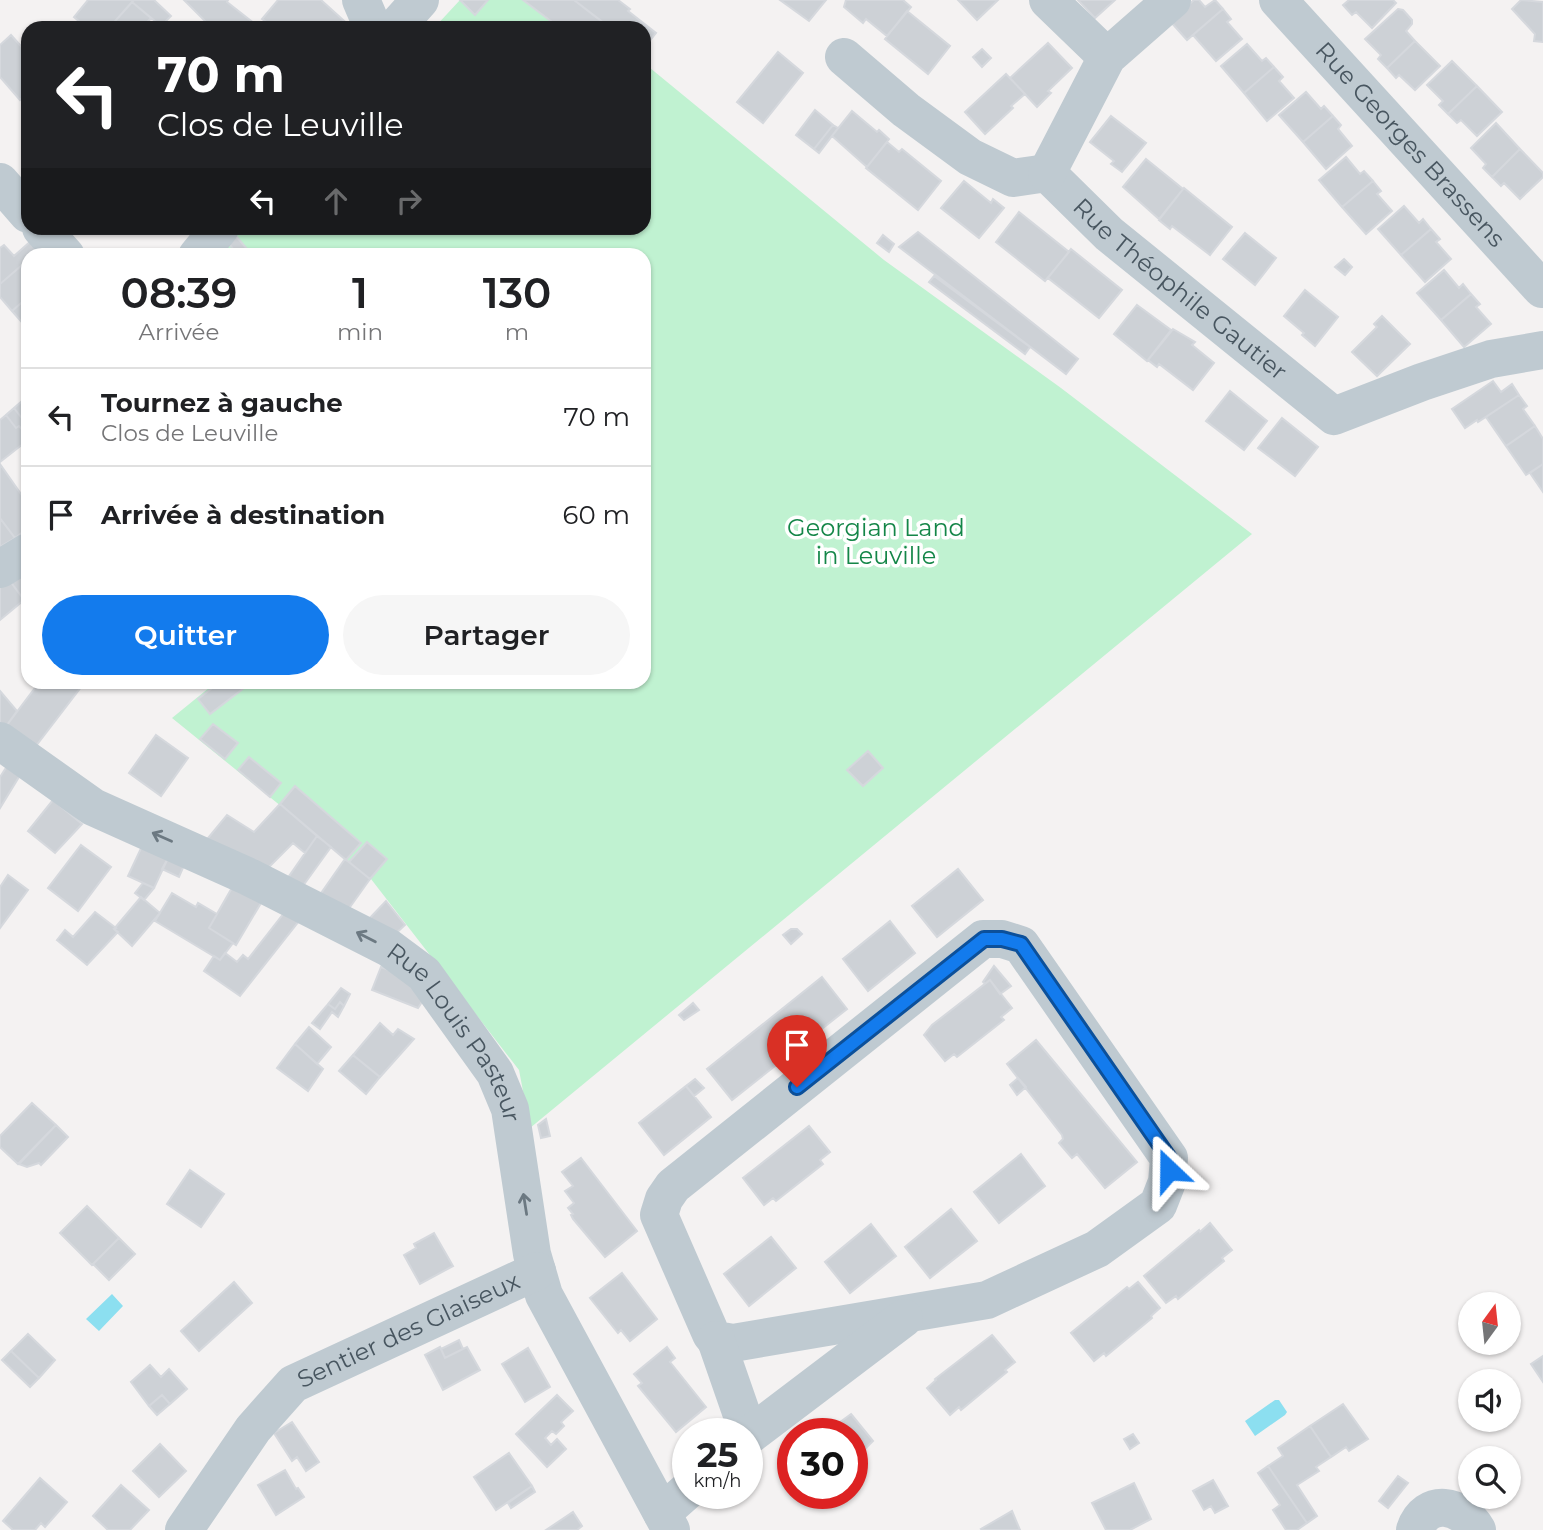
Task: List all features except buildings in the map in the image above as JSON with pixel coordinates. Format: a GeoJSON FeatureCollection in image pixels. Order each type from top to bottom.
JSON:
{"type":"FeatureCollection","features":[{"type":"Feature","properties":{"kind":"street"},"geometry":{"type":"LineString","coordinates":[[361,0],[370,21]]}},
{"type":"Feature","properties":{"kind":"street"},"geometry":{"type":"LineString","coordinates":[[402,21],[421,0]]}},
{"type":"Feature","properties":{"kind":"street"},"geometry":{"type":"LineString","coordinates":[[1048,0],[1107,57]]}},
{"type":"Feature","properties":{"kind":"street"},"geometry":{"type":"LineString","coordinates":[[844,57],[906,110],[970,157],[1013,178],[1047,173],[1107,57],[1172,0]]}},
{"type":"Feature","properties":{"kind":"street","name":"Rue Georges Brassens"},"geometry":{"type":"LineString","coordinates":[[1278,0],[1542,289]]}},
{"type":"Feature","properties":{"kind":"street","name":"Rue Théophile Gautier"},"geometry":{"type":"LineString","coordinates":[[1047,173],[1109,234],[1334,416],[1491,359],[1543,350]]}},
{"type":"Feature","properties":{"kind":"street"},"geometry":{"type":"LineString","coordinates":[[0,182],[21,206]]}},
{"type":"Feature","properties":{"kind":"street"},"geometry":{"type":"LineString","coordinates":[[46,235],[59,248]]}},
{"type":"Feature","properties":{"kind":"street"},"geometry":{"type":"LineString","coordinates":[[0,569],[21,556]]}},
{"type":"Feature","properties":{"kind":"street","name":"Rue Louis Pasteur"},"geometry":{"type":"LineString","coordinates":[[0,741],[93,807],[249,877],[389,948],[424,974],[495,1073],[510,1109],[537,1271],[544,1295],[674,1511]]}},
{"type":"Feature","properties":{"kind":"street"},"geometry":{"type":"LineString","coordinates":[[716,1340],[733,1343],[987,1300],[1097,1249],[1158,1205],[1167,1182],[1169,1158],[1021,944],[1002,939],[984,939],[673,1186],[664,1199],[659,1215],[716,1340],[742,1418]]}},
{"type":"Feature","properties":{"kind":"street","name":"Sentier des Glaiseux"},"geometry":{"type":"LineString","coordinates":[[184,1530],[253,1429],[293,1384],[537,1271]]}},
{"type":"Feature","properties":{"kind":"street"},"geometry":{"type":"LineString","coordinates":[[763,1425],[911,1313]]}},
{"type":"Feature","properties":{"kind":"street"},"geometry":{"type":"LineString","coordinates":[[1415,1530],[1424,1515],[1435,1509],[1448,1507],[1460,1511],[1470,1519],[1477,1530]]}},
{"type":"Feature","properties":{"kind":"green space"},"geometry":{"type":"Polygon","coordinates":[[[460,0],[569,0],[594,21],[440,21],[460,0]]]}},
{"type":"Feature","properties":{"kind":"green space","name":"Georgian Land in Leuville"},"geometry":{"type":"Polygon","coordinates":[[[651,69],[884,260],[1061,388],[1252,534],[530,1128],[519,1070],[371,879],[172,718],[208,689],[651,689],[651,248],[224,248],[236,235],[651,235],[651,69]]]}},
{"type":"Feature","properties":{"kind":"water"},"geometry":{"type":"Polygon","coordinates":[[[112,1294],[123,1306],[99,1331],[86,1319],[112,1294]]]}},
{"type":"Feature","properties":{"kind":"water"},"geometry":{"type":"Polygon","coordinates":[[[1275,1400],[1279,1400],[1287,1412],[1255,1436],[1245,1421],[1275,1400]]]}},
{"type":"Feature","properties":{"kind":"route"},"geometry":{"type":"LineString","coordinates":[[797,1087],[984,939],[1002,939],[1021,944],[1169,1158],[1169,1170]]}}]}
